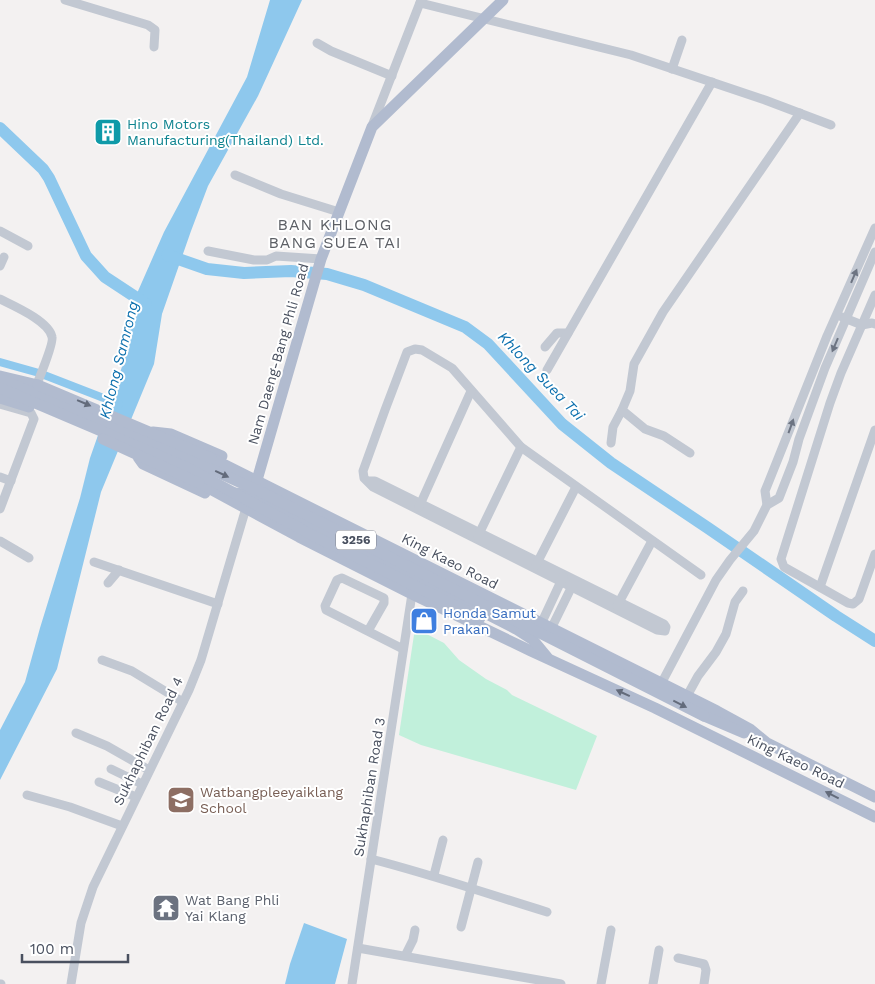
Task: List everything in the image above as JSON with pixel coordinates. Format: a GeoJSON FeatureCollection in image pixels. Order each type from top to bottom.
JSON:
{"type":"FeatureCollection","features":[{"type":"Feature","properties":{"kind":"main road","name":"Nam Daeng-Bang Phli Road"},"geometry":{"type":"LineString","coordinates":[[256,480],[320,263],[372,126],[503,0]]}},
{"type":"Feature","properties":{"kind":"main road","name":"King Kaeo Road"},"geometry":{"type":"LineString","coordinates":[[0,377],[39,378],[211,458],[687,696],[744,726],[761,739],[875,797]]}},
{"type":"Feature","properties":{"kind":"main road","name":"3256"},"geometry":{"type":"LineString","coordinates":[[0,377],[149,441],[263,493],[704,716],[761,739]]}},
{"type":"Feature","properties":{"kind":"main road","name":"3256"},"geometry":{"type":"LineString","coordinates":[[0,388],[188,468],[312,535],[538,647]]}},
{"type":"Feature","properties":{"kind":"main road","name":"King Kaeo Road"},"geometry":{"type":"LineString","coordinates":[[0,398],[30,407],[211,488],[299,537],[412,594],[655,708],[875,817]]}},
{"type":"Feature","properties":{"kind":"main road"},"geometry":{"type":"LineString","coordinates":[[236,502],[206,494],[152,469],[143,464],[138,457],[148,434],[157,432],[171,434],[228,459],[238,465],[244,474]]}},
{"type":"Feature","properties":{"kind":"main road"},"geometry":{"type":"LineString","coordinates":[[211,488],[238,494],[254,495]]}},
{"type":"Feature","properties":{"kind":"main road","name":"3256"},"geometry":{"type":"LineString","coordinates":[[254,495],[516,629],[533,640],[549,659]]}},
{"type":"Feature","properties":{"kind":"street"},"geometry":{"type":"LineString","coordinates":[[65,0],[148,25],[155,30],[154,47]]}},
{"type":"Feature","properties":{"kind":"street"},"geometry":{"type":"LineString","coordinates":[[372,126],[421,2],[483,20],[623,53],[712,82],[831,126]]}},
{"type":"Feature","properties":{"kind":"street"},"geometry":{"type":"LineString","coordinates":[[672,69],[682,40]]}},
{"type":"Feature","properties":{"kind":"street"},"geometry":{"type":"LineString","coordinates":[[317,43],[392,76]]}},
{"type":"Feature","properties":{"kind":"street"},"geometry":{"type":"LineString","coordinates":[[547,370],[712,82]]}},
{"type":"Feature","properties":{"kind":"street"},"geometry":{"type":"LineString","coordinates":[[611,443],[615,421],[630,391],[637,358],[663,312],[800,113]]}},
{"type":"Feature","properties":{"kind":"street"},"geometry":{"type":"LineString","coordinates":[[234,175],[281,194],[339,212]]}},
{"type":"Feature","properties":{"kind":"street"},"geometry":{"type":"LineString","coordinates":[[767,505],[779,498],[808,414],[846,319],[846,305],[875,228]]}},
{"type":"Feature","properties":{"kind":"street"},"geometry":{"type":"LineString","coordinates":[[0,231],[28,246]]}},
{"type":"Feature","properties":{"kind":"street"},"geometry":{"type":"LineString","coordinates":[[208,251],[254,260],[268,260],[276,256],[320,263]]}},
{"type":"Feature","properties":{"kind":"street"},"geometry":{"type":"LineString","coordinates":[[662,684],[716,580],[754,532],[767,505],[765,491],[837,314],[846,305],[875,252]]}},
{"type":"Feature","properties":{"kind":"street"},"geometry":{"type":"LineString","coordinates":[[0,266],[4,257]]}},
{"type":"Feature","properties":{"kind":"street"},"geometry":{"type":"LineString","coordinates":[[875,294],[830,403],[782,555],[782,563],[784,567],[848,603],[856,603],[875,554]]}},
{"type":"Feature","properties":{"kind":"street"},"geometry":{"type":"LineString","coordinates":[[0,299],[45,325],[52,336],[52,344],[39,378]]}},
{"type":"Feature","properties":{"kind":"street"},"geometry":{"type":"LineString","coordinates":[[837,314],[862,325],[873,323],[867,314],[846,305]]}},
{"type":"Feature","properties":{"kind":"street"},"geometry":{"type":"LineString","coordinates":[[545,347],[557,333],[568,333]]}},
{"type":"Feature","properties":{"kind":"street"},"geometry":{"type":"LineString","coordinates":[[617,605],[664,624],[666,627],[665,631],[658,630],[617,605],[420,507],[375,481],[368,481],[364,478],[363,471],[408,352],[415,349],[422,350],[452,368],[522,447],[701,574]]}},
{"type":"Feature","properties":{"kind":"street"},"geometry":{"type":"LineString","coordinates":[[420,507],[471,391]]}},
{"type":"Feature","properties":{"kind":"street"},"geometry":{"type":"LineString","coordinates":[[0,404],[31,413],[34,419],[0,509]]}},
{"type":"Feature","properties":{"kind":"street"},"geometry":{"type":"LineString","coordinates":[[622,410],[645,429],[664,436],[690,453]]}},
{"type":"Feature","properties":{"kind":"street"},"geometry":{"type":"LineString","coordinates":[[820,587],[875,430]]}},
{"type":"Feature","properties":{"kind":"street"},"geometry":{"type":"LineString","coordinates":[[479,535],[522,447]]}},
{"type":"Feature","properties":{"kind":"street"},"geometry":{"type":"LineString","coordinates":[[783,448],[795,454]]}},
{"type":"Feature","properties":{"kind":"street"},"geometry":{"type":"LineString","coordinates":[[0,477],[11,481]]}},
{"type":"Feature","properties":{"kind":"street"},"geometry":{"type":"LineString","coordinates":[[254,495],[256,480]]}},
{"type":"Feature","properties":{"kind":"street"},"geometry":{"type":"LineString","coordinates":[[536,564],[576,487]]}},
{"type":"Feature","properties":{"kind":"street","name":"Sukhaphiban Road 4"},"geometry":{"type":"LineString","coordinates":[[71,984],[84,910],[103,865],[202,660],[246,508]]}},
{"type":"Feature","properties":{"kind":"street"},"geometry":{"type":"LineString","coordinates":[[0,541],[29,558]]}},
{"type":"Feature","properties":{"kind":"street"},"geometry":{"type":"LineString","coordinates":[[617,605],[652,541]]}},
{"type":"Feature","properties":{"kind":"street"},"geometry":{"type":"LineString","coordinates":[[94,562],[218,604]]}},
{"type":"Feature","properties":{"kind":"street"},"geometry":{"type":"LineString","coordinates":[[108,583],[119,570]]}},
{"type":"Feature","properties":{"kind":"street"},"geometry":{"type":"LineString","coordinates":[[368,632],[384,603],[384,598],[339,578],[325,606],[326,610],[368,632],[404,649]]}},
{"type":"Feature","properties":{"kind":"street"},"geometry":{"type":"LineString","coordinates":[[546,626],[555,595],[563,578]]}},
{"type":"Feature","properties":{"kind":"street"},"geometry":{"type":"LineString","coordinates":[[546,626],[574,583]]}},
{"type":"Feature","properties":{"kind":"street"},"geometry":{"type":"LineString","coordinates":[[687,696],[726,634],[735,602],[743,591]]}},
{"type":"Feature","properties":{"kind":"street","name":"Sukhaphiban Road 3"},"geometry":{"type":"LineString","coordinates":[[352,984],[412,594]]}},
{"type":"Feature","properties":{"kind":"street"},"geometry":{"type":"LineString","coordinates":[[555,595],[564,600]]}},
{"type":"Feature","properties":{"kind":"street"},"geometry":{"type":"LineString","coordinates":[[102,660],[132,671],[182,702]]}},
{"type":"Feature","properties":{"kind":"street"},"geometry":{"type":"LineString","coordinates":[[76,733],[107,746],[149,770]]}},
{"type":"Feature","properties":{"kind":"street"},"geometry":{"type":"LineString","coordinates":[[111,769],[142,784]]}},
{"type":"Feature","properties":{"kind":"street"},"geometry":{"type":"LineString","coordinates":[[99,782],[136,797]]}},
{"type":"Feature","properties":{"kind":"street"},"geometry":{"type":"LineString","coordinates":[[28,795],[70,807],[122,826]]}},
{"type":"Feature","properties":{"kind":"street"},"geometry":{"type":"LineString","coordinates":[[434,875],[443,840]]}},
{"type":"Feature","properties":{"kind":"street"},"geometry":{"type":"LineString","coordinates":[[371,858],[434,875],[471,889],[546,912]]}},
{"type":"Feature","properties":{"kind":"street"},"geometry":{"type":"LineString","coordinates":[[461,927],[478,862]]}},
{"type":"Feature","properties":{"kind":"street"},"geometry":{"type":"LineString","coordinates":[[405,956],[413,940],[415,930]]}},
{"type":"Feature","properties":{"kind":"street"},"geometry":{"type":"LineString","coordinates":[[601,984],[611,930]]}},
{"type":"Feature","properties":{"kind":"street"},"geometry":{"type":"LineString","coordinates":[[358,948],[561,984]]}},
{"type":"Feature","properties":{"kind":"street"},"geometry":{"type":"LineString","coordinates":[[653,984],[659,950]]}},
{"type":"Feature","properties":{"kind":"street"},"geometry":{"type":"LineString","coordinates":[[678,958],[704,964],[706,970],[704,984]]}},
{"type":"Feature","properties":{"kind":"green space"},"geometry":{"type":"Polygon","coordinates":[[[415,628],[444,643],[459,660],[512,695],[597,736],[576,790],[421,745],[399,735],[415,628]]]}},
{"type":"Feature","properties":{"kind":"water"},"geometry":{"type":"Polygon","coordinates":[[[270,0],[302,0],[258,96],[208,186],[162,314],[154,364],[101,492],[57,669],[0,780],[0,730],[25,682],[80,498],[90,458],[124,361],[131,307],[164,232],[247,77],[270,0]]]}},
{"type":"Feature","properties":{"kind":"water"},"geometry":{"type":"Polygon","coordinates":[[[304,923],[347,939],[335,984],[285,984],[304,923]]]}},
{"type":"Feature","properties":{"kind":"waterway","name":"Khlong Samrong"},"geometry":{"type":"LineString","coordinates":[[0,128],[43,169],[86,256],[105,277],[146,304]]}},
{"type":"Feature","properties":{"kind":"waterway","name":"Khlong Suea Tai"},"geometry":{"type":"LineString","coordinates":[[167,255],[207,269],[244,273],[291,271],[327,274],[364,285],[465,327],[488,344],[562,424],[611,463],[875,641]]}},
{"type":"Feature","properties":{"kind":"waterway","name":"Khlong Samrong"},"geometry":{"type":"LineString","coordinates":[[0,362],[39,373],[119,404]]}},
{"type":"Feature","properties":{"kind":"place","name":"Hino Motors Manufacturing(Thailand) Ltd."},"geometry":{"type":"Point","coordinates":[108,132]}},
{"type":"Feature","properties":{"kind":"place","name":"Honda Samut Prakan"},"geometry":{"type":"Point","coordinates":[424,621]}},
{"type":"Feature","properties":{"kind":"place","name":"Watbangpleeyaiklang School"},"geometry":{"type":"Point","coordinates":[181,800]}},
{"type":"Feature","properties":{"kind":"place","name":"Wat Bang Phli Yai Klang"},"geometry":{"type":"Point","coordinates":[166,908]}},
{"type":"Feature","properties":{"kind":"district","name":"BAN KHLONG BANG SUEA TAI"},"geometry":{"type":"Point","coordinates":[335,233]}}]}
